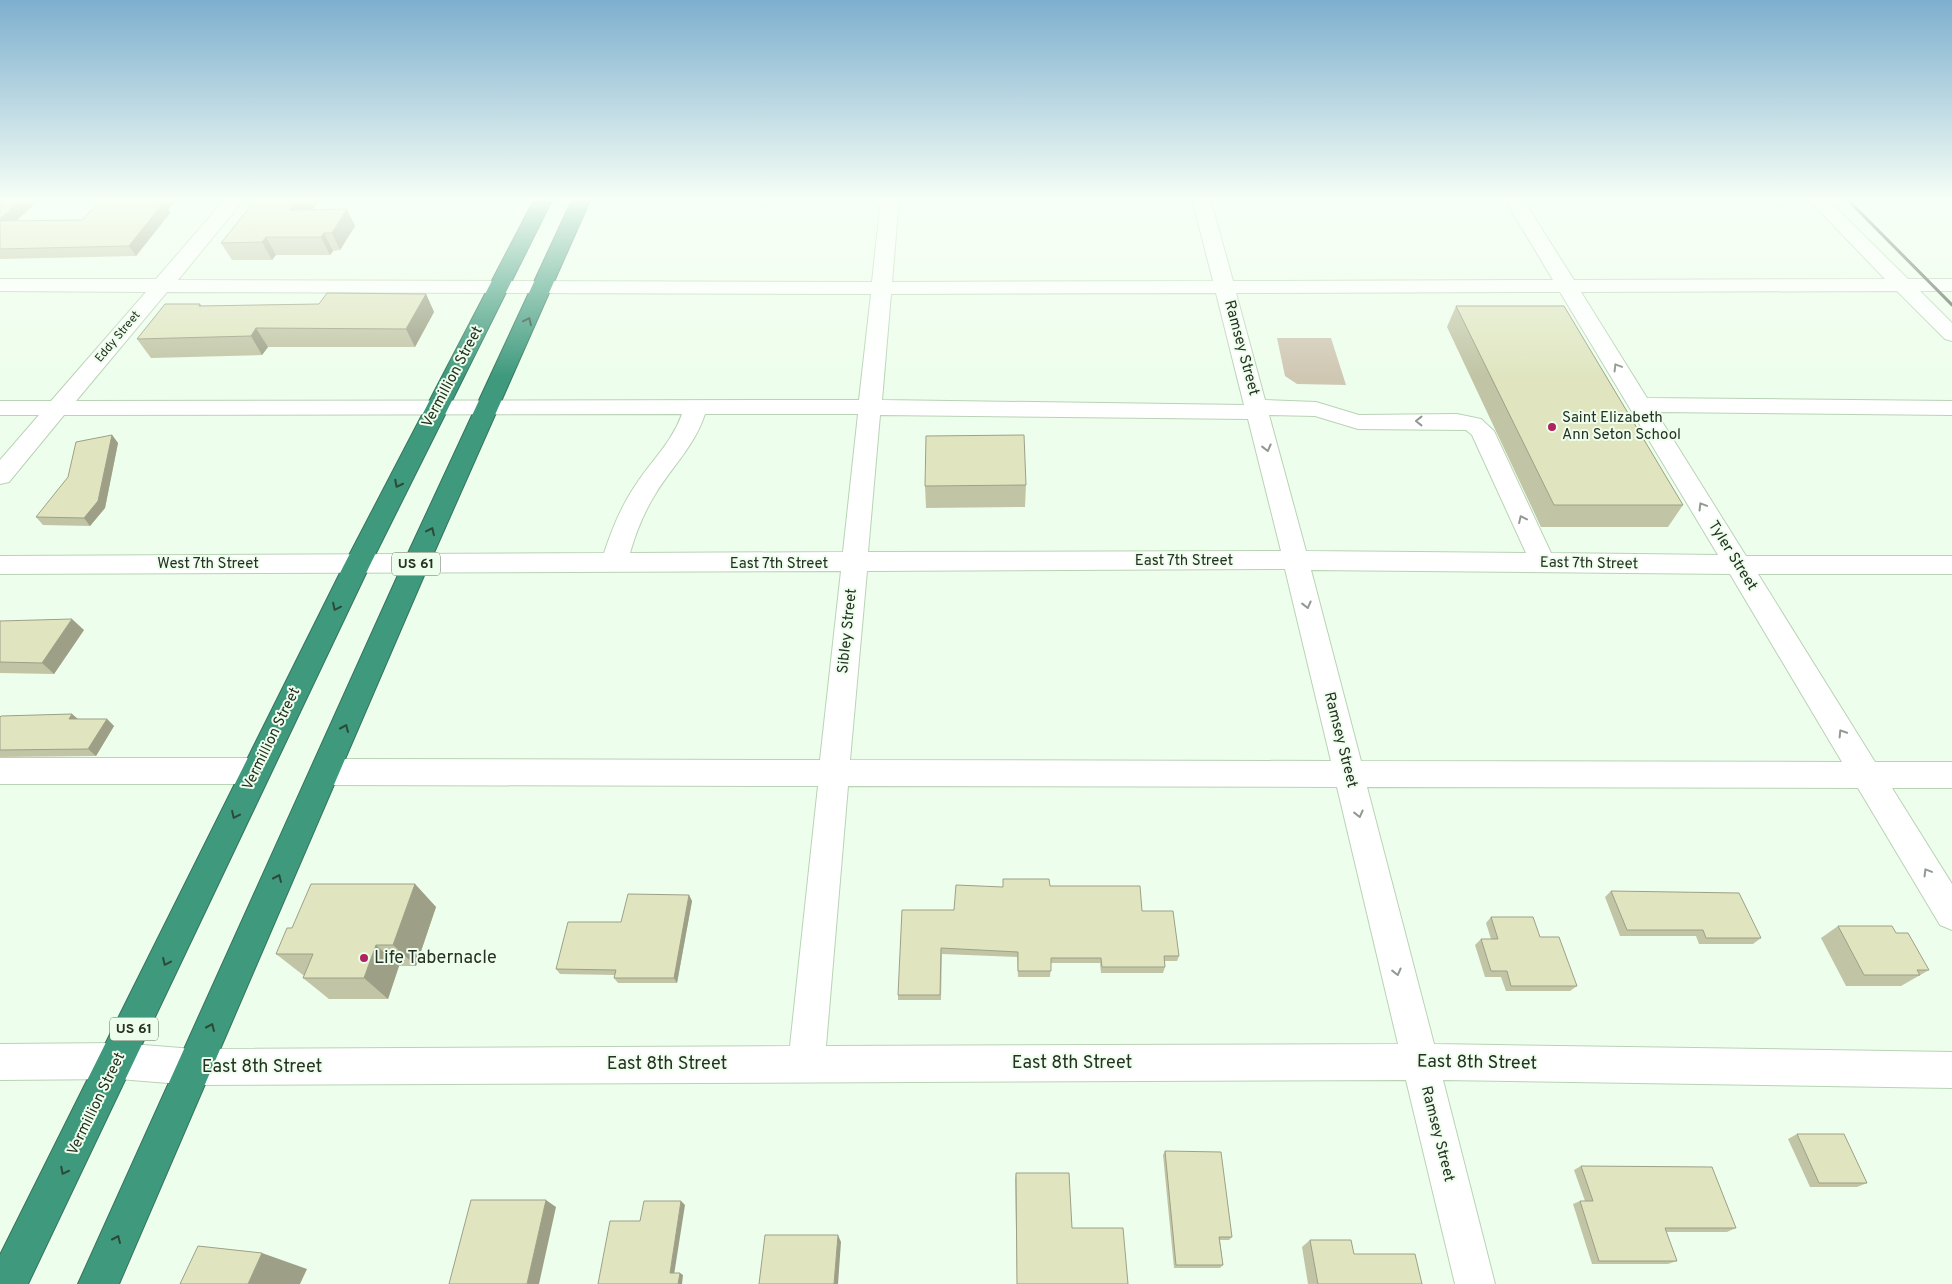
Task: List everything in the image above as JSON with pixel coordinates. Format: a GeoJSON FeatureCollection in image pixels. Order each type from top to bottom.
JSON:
{"type":"FeatureCollection","features":[{"type":"Feature","properties":{"kind":"highway","name":"Vermillion Street"},"geometry":{"type":"LineString","coordinates":[[7,1284],[118,1061],[256,771],[358,563],[515,258]]}},
{"type":"Feature","properties":{"kind":"highway","name":"US 61"},"geometry":{"type":"LineString","coordinates":[[98,1284],[416,564],[556,258]]}},
{"type":"Feature","properties":{"kind":"street","name":"Eddy Street"},"geometry":{"type":"LineString","coordinates":[[0,476],[186,258]]}},
{"type":"Feature","properties":{"kind":"street","name":"Sibley Street"},"geometry":{"type":"LineString","coordinates":[[806,1064],[884,258]]}},
{"type":"Feature","properties":{"kind":"street","name":"Ramsey Street"},"geometry":{"type":"LineString","coordinates":[[1216,258],[1296,560],[1475,1284]]}},
{"type":"Feature","properties":{"kind":"street","name":"Tyler Street"},"geometry":{"type":"LineString","coordinates":[[1550,258],[1952,914]]}},
{"type":"Feature","properties":{"kind":"street"},"geometry":{"type":"LineString","coordinates":[[1876,258],[1952,335]]}},
{"type":"Feature","properties":{"kind":"street"},"geometry":{"type":"LineString","coordinates":[[0,285],[544,285],[881,288],[1952,285]]}},
{"type":"Feature","properties":{"kind":"street"},"geometry":{"type":"LineString","coordinates":[[1640,405],[1952,408]]}},
{"type":"Feature","properties":{"kind":"street"},"geometry":{"type":"LineString","coordinates":[[614,564],[627,523],[646,488],[675,452],[688,430],[696,407]]}},
{"type":"Feature","properties":{"kind":"street"},"geometry":{"type":"LineString","coordinates":[[0,408],[836,407],[869,409],[1316,409],[1358,422],[1457,421],[1473,424],[1482,431],[1543,563]]}},
{"type":"Feature","properties":{"kind":"street","name":"East 7th Street"},"geometry":{"type":"LineString","coordinates":[[416,564],[854,564],[1296,560],[1738,565],[1952,565]]}},
{"type":"Feature","properties":{"kind":"street","name":"West 7th Street"},"geometry":{"type":"LineString","coordinates":[[0,565],[416,564]]}},
{"type":"Feature","properties":{"kind":"street"},"geometry":{"type":"LineString","coordinates":[[0,771],[256,771]]}},
{"type":"Feature","properties":{"kind":"street"},"geometry":{"type":"LineString","coordinates":[[325,772],[1952,775]]}},
{"type":"Feature","properties":{"kind":"street","name":"East 8th Street"},"geometry":{"type":"LineString","coordinates":[[0,1062],[118,1061],[193,1067],[1419,1062],[1952,1070]]}},
{"type":"Feature","properties":{"kind":"shaded area"},"geometry":{"type":"Polygon","coordinates":[[[1277,338],[1331,338],[1346,385],[1297,384],[1285,376],[1277,338]]]}},
{"type":"Feature","properties":{"kind":"building"},"geometry":{"type":"Polygon","coordinates":[[[327,293],[426,294],[406,329],[256,328],[251,336],[137,339],[165,304],[200,304],[199,306],[319,304],[327,293]]]}},
{"type":"Feature","properties":{"kind":"building","name":"Saint Elizabeth Ann Seton School"},"geometry":{"type":"Polygon","coordinates":[[[1456,306],[1564,306],[1683,505],[1554,505],[1456,306]]]}},
{"type":"Feature","properties":{"kind":"building"},"geometry":{"type":"Polygon","coordinates":[[[112,435],[98,501],[84,518],[36,517],[68,477],[76,442],[112,435]]]}},
{"type":"Feature","properties":{"kind":"building"},"geometry":{"type":"Polygon","coordinates":[[[1024,435],[1026,485],[925,486],[926,436],[1024,435]]]}},
{"type":"Feature","properties":{"kind":"building"},"geometry":{"type":"Polygon","coordinates":[[[72,619],[42,663],[0,662],[0,621],[72,619]]]}},
{"type":"Feature","properties":{"kind":"building"},"geometry":{"type":"Polygon","coordinates":[[[72,714],[69,719],[107,719],[88,749],[0,750],[1,716],[72,714]]]}},
{"type":"Feature","properties":{"kind":"building"},"geometry":{"type":"Polygon","coordinates":[[[1003,879],[1049,879],[1050,886],[1140,886],[1142,911],[1173,911],[1179,956],[1164,956],[1165,967],[1102,967],[1101,958],[1051,958],[1051,971],[1018,971],[1018,952],[941,948],[940,995],[898,995],[902,910],[954,910],[956,885],[1003,887],[1003,879]]]}},
{"type":"Feature","properties":{"kind":"building"},"geometry":{"type":"Polygon","coordinates":[[[311,884],[415,884],[393,945],[376,945],[364,978],[303,978],[313,954],[276,954],[287,928],[292,928],[311,884]]]}},
{"type":"Feature","properties":{"kind":"building"},"geometry":{"type":"Polygon","coordinates":[[[1611,891],[1739,893],[1761,938],[1706,938],[1703,930],[1627,930],[1611,891]]]}},
{"type":"Feature","properties":{"kind":"building"},"geometry":{"type":"Polygon","coordinates":[[[628,894],[689,895],[674,978],[614,978],[616,970],[556,969],[568,922],[621,922],[628,894]]]}},
{"type":"Feature","properties":{"kind":"building"},"geometry":{"type":"Polygon","coordinates":[[[1491,917],[1533,917],[1540,937],[1559,937],[1577,986],[1511,986],[1507,971],[1491,971],[1481,939],[1498,939],[1491,917]]]}},
{"type":"Feature","properties":{"kind":"building"},"geometry":{"type":"Polygon","coordinates":[[[1838,926],[1892,926],[1896,933],[1908,933],[1929,970],[1917,970],[1920,975],[1864,975],[1838,926]]]}},
{"type":"Feature","properties":{"kind":"building"},"geometry":{"type":"Polygon","coordinates":[[[1797,1134],[1844,1134],[1867,1183],[1819,1183],[1797,1134]]]}},
{"type":"Feature","properties":{"kind":"building"},"geometry":{"type":"Polygon","coordinates":[[[1165,1151],[1221,1152],[1232,1237],[1219,1237],[1223,1265],[1176,1265],[1165,1151]]]}},
{"type":"Feature","properties":{"kind":"building"},"geometry":{"type":"Polygon","coordinates":[[[1581,1166],[1712,1167],[1736,1228],[1665,1228],[1677,1261],[1599,1261],[1580,1201],[1593,1201],[1581,1166]]]}},
{"type":"Feature","properties":{"kind":"building"},"geometry":{"type":"Polygon","coordinates":[[[1016,1173],[1069,1173],[1072,1228],[1123,1228],[1128,1284],[1017,1284],[1016,1173]]]}},
{"type":"Feature","properties":{"kind":"building"},"geometry":{"type":"Polygon","coordinates":[[[471,1200],[546,1200],[527,1284],[449,1284],[471,1200]]]}},
{"type":"Feature","properties":{"kind":"building"},"geometry":{"type":"Polygon","coordinates":[[[644,1201],[681,1201],[670,1273],[680,1273],[678,1284],[598,1284],[610,1221],[640,1221],[644,1201]]]}},
{"type":"Feature","properties":{"kind":"building"},"geometry":{"type":"Polygon","coordinates":[[[765,1235],[838,1235],[834,1284],[759,1284],[765,1235]]]}},
{"type":"Feature","properties":{"kind":"building"},"geometry":{"type":"Polygon","coordinates":[[[1310,1240],[1351,1240],[1354,1254],[1415,1254],[1422,1284],[1318,1284],[1310,1240]]]}},
{"type":"Feature","properties":{"kind":"building"},"geometry":{"type":"Polygon","coordinates":[[[198,1246],[262,1253],[248,1284],[180,1284],[198,1246]]]}},
{"type":"Feature","properties":{"kind":"railway"},"geometry":{"type":"LineString","coordinates":[[1905,258],[1952,305]]}},
{"type":"Feature","properties":{"kind":"place","name":"Saint Elizabeth Ann Seton School"},"geometry":{"type":"Point","coordinates":[1552,427]}},
{"type":"Feature","properties":{"kind":"place","name":"Life Tabernacle"},"geometry":{"type":"Point","coordinates":[364,958]}}]}
